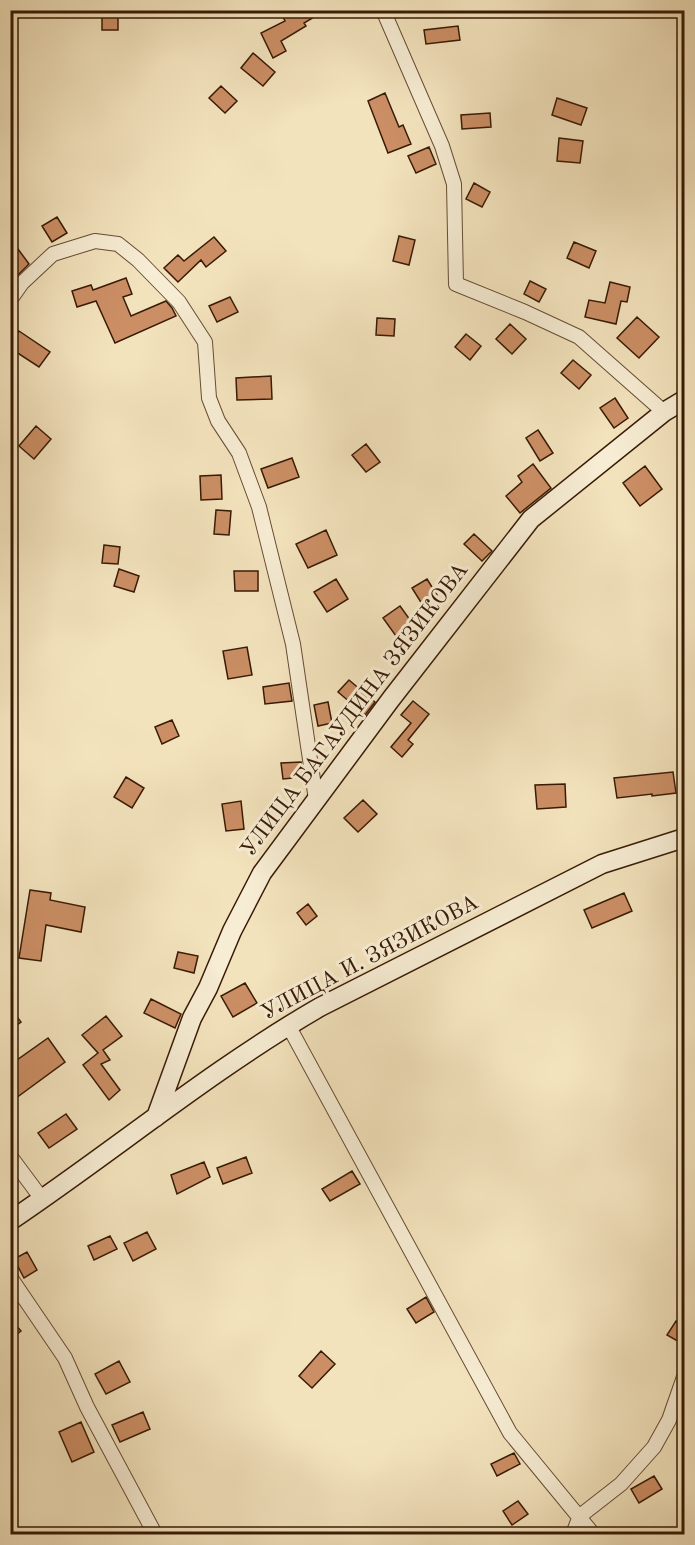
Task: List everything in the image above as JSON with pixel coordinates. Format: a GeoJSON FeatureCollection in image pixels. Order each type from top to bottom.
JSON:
{"type":"FeatureCollection","features":[{"type":"Feature","properties":{"kind":"street"},"geometry":{"type":"LineString","coordinates":[[383,10],[442,146],[454,184],[456,284],[579,337],[664,412]]}},
{"type":"Feature","properties":{"kind":"street"},"geometry":{"type":"LineString","coordinates":[[10,300],[22,283],[53,254],[95,241],[118,244],[138,260],[179,302],[205,342],[209,398],[218,421],[239,453],[259,507],[291,634],[316,800]]}},
{"type":"Feature","properties":{"kind":"street","name":"УЛИЦА БАГАУДИНА ЗЯЗИКОВА"},"geometry":{"type":"LineString","coordinates":[[156,1117],[192,1018],[208,988],[232,931],[262,873],[391,699],[531,519],[664,412],[684,400]]}},
{"type":"Feature","properties":{"kind":"street","name":"УЛИЦА И. ЗЯЗИКОВА"},"geometry":{"type":"LineString","coordinates":[[10,1221],[288,1025],[381,975],[602,864],[684,838]]}},
{"type":"Feature","properties":{"kind":"street"},"geometry":{"type":"LineString","coordinates":[[288,1025],[510,1433],[594,1534]]}},
{"type":"Feature","properties":{"kind":"street"},"geometry":{"type":"LineString","coordinates":[[10,1156],[42,1199]]}},
{"type":"Feature","properties":{"kind":"street"},"geometry":{"type":"LineString","coordinates":[[10,1277],[65,1358],[87,1407],[155,1534]]}},
{"type":"Feature","properties":{"kind":"street"},"geometry":{"type":"LineString","coordinates":[[573,1534],[580,1516],[621,1484],[654,1447],[669,1420],[684,1377]]}},
{"type":"Feature","properties":{"kind":"building"},"geometry":{"type":"Polygon","coordinates":[[[279,10],[326,10],[304,23],[306,26],[281,41],[286,51],[273,58],[261,33],[285,21],[279,10]]]}},
{"type":"Feature","properties":{"kind":"building"},"geometry":{"type":"Polygon","coordinates":[[[102,11],[118,11],[118,30],[102,30],[102,11]]]}},
{"type":"Feature","properties":{"kind":"building"},"geometry":{"type":"Polygon","coordinates":[[[458,26],[460,40],[426,44],[424,30],[458,26]]]}},
{"type":"Feature","properties":{"kind":"building"},"geometry":{"type":"Polygon","coordinates":[[[253,53],[275,72],[263,86],[241,68],[253,53]]]}},
{"type":"Feature","properties":{"kind":"building"},"geometry":{"type":"Polygon","coordinates":[[[221,86],[237,101],[225,113],[209,98],[221,86]]]}},
{"type":"Feature","properties":{"kind":"building"},"geometry":{"type":"Polygon","coordinates":[[[385,93],[399,127],[403,125],[411,144],[388,153],[368,101],[385,93]]]}},
{"type":"Feature","properties":{"kind":"building"},"geometry":{"type":"Polygon","coordinates":[[[557,98],[587,108],[581,125],[552,115],[557,98]]]}},
{"type":"Feature","properties":{"kind":"building"},"geometry":{"type":"Polygon","coordinates":[[[490,113],[491,127],[462,129],[461,115],[490,113]]]}},
{"type":"Feature","properties":{"kind":"building"},"geometry":{"type":"Polygon","coordinates":[[[559,138],[583,141],[580,163],[557,161],[559,138]]]}},
{"type":"Feature","properties":{"kind":"building"},"geometry":{"type":"Polygon","coordinates":[[[429,147],[436,164],[416,173],[408,156],[429,147]]]}},
{"type":"Feature","properties":{"kind":"building"},"geometry":{"type":"Polygon","coordinates":[[[474,183],[490,192],[482,207],[466,199],[474,183]]]}},
{"type":"Feature","properties":{"kind":"building"},"geometry":{"type":"Polygon","coordinates":[[[57,217],[67,233],[52,242],[42,226],[57,217]]]}},
{"type":"Feature","properties":{"kind":"building"},"geometry":{"type":"Polygon","coordinates":[[[399,236],[415,240],[409,265],[393,261],[399,236]]]}},
{"type":"Feature","properties":{"kind":"building"},"geometry":{"type":"Polygon","coordinates":[[[214,237],[226,251],[206,267],[201,260],[178,282],[164,268],[178,255],[184,261],[214,237]]]}},
{"type":"Feature","properties":{"kind":"building"},"geometry":{"type":"Polygon","coordinates":[[[574,242],[596,251],[589,268],[567,258],[574,242]]]}},
{"type":"Feature","properties":{"kind":"building"},"geometry":{"type":"Polygon","coordinates":[[[18,249],[29,264],[18,275],[10,264],[10,255],[18,249]]]}},
{"type":"Feature","properties":{"kind":"building"},"geometry":{"type":"Polygon","coordinates":[[[126,278],[132,294],[123,297],[131,316],[166,301],[176,316],[115,343],[96,301],[77,307],[72,291],[91,285],[93,290],[126,278]]]}},
{"type":"Feature","properties":{"kind":"building"},"geometry":{"type":"Polygon","coordinates":[[[530,281],[546,289],[539,302],[524,294],[530,281]]]}},
{"type":"Feature","properties":{"kind":"building"},"geometry":{"type":"Polygon","coordinates":[[[610,282],[630,287],[627,302],[621,301],[616,324],[585,317],[589,300],[605,303],[610,282]]]}},
{"type":"Feature","properties":{"kind":"building"},"geometry":{"type":"Polygon","coordinates":[[[230,297],[238,312],[217,322],[209,306],[230,297]]]}},
{"type":"Feature","properties":{"kind":"building"},"geometry":{"type":"Polygon","coordinates":[[[637,317],[659,337],[639,358],[617,338],[637,317]]]}},
{"type":"Feature","properties":{"kind":"building"},"geometry":{"type":"Polygon","coordinates":[[[377,318],[395,319],[394,336],[376,335],[377,318]]]}},
{"type":"Feature","properties":{"kind":"building"},"geometry":{"type":"Polygon","coordinates":[[[510,324],[526,339],[512,354],[496,339],[510,324]]]}},
{"type":"Feature","properties":{"kind":"building"},"geometry":{"type":"Polygon","coordinates":[[[19,331],[50,352],[39,367],[10,348],[10,344],[19,331]]]}},
{"type":"Feature","properties":{"kind":"building"},"geometry":{"type":"Polygon","coordinates":[[[466,334],[481,346],[470,360],[455,347],[466,334]]]}},
{"type":"Feature","properties":{"kind":"building"},"geometry":{"type":"Polygon","coordinates":[[[573,360],[591,375],[579,389],[561,373],[573,360]]]}},
{"type":"Feature","properties":{"kind":"building"},"geometry":{"type":"Polygon","coordinates":[[[271,376],[272,399],[237,400],[236,378],[271,376]]]}},
{"type":"Feature","properties":{"kind":"building"},"geometry":{"type":"Polygon","coordinates":[[[615,398],[628,418],[614,428],[600,408],[615,398]]]}},
{"type":"Feature","properties":{"kind":"building"},"geometry":{"type":"Polygon","coordinates":[[[36,426],[51,439],[34,459],[19,446],[36,426]]]}},
{"type":"Feature","properties":{"kind":"building"},"geometry":{"type":"Polygon","coordinates":[[[538,430],[553,453],[540,461],[526,438],[538,430]]]}},
{"type":"Feature","properties":{"kind":"building"},"geometry":{"type":"Polygon","coordinates":[[[366,444],[380,462],[366,472],[352,455],[366,444]]]}},
{"type":"Feature","properties":{"kind":"building"},"geometry":{"type":"Polygon","coordinates":[[[292,458],[299,477],[268,488],[261,469],[292,458]]]}},
{"type":"Feature","properties":{"kind":"building"},"geometry":{"type":"Polygon","coordinates":[[[533,464],[551,488],[520,513],[506,496],[522,482],[518,476],[533,464]]]}},
{"type":"Feature","properties":{"kind":"building"},"geometry":{"type":"Polygon","coordinates":[[[645,466],[662,489],[640,506],[623,483],[645,466]]]}},
{"type":"Feature","properties":{"kind":"building"},"geometry":{"type":"Polygon","coordinates":[[[221,475],[222,499],[201,500],[200,476],[221,475]]]}},
{"type":"Feature","properties":{"kind":"building"},"geometry":{"type":"Polygon","coordinates":[[[216,510],[231,511],[229,535],[214,534],[216,510]]]}},
{"type":"Feature","properties":{"kind":"building"},"geometry":{"type":"Polygon","coordinates":[[[326,530],[337,555],[308,568],[296,544],[326,530]]]}},
{"type":"Feature","properties":{"kind":"building"},"geometry":{"type":"Polygon","coordinates":[[[474,534],[492,551],[482,561],[464,544],[474,534]]]}},
{"type":"Feature","properties":{"kind":"building"},"geometry":{"type":"Polygon","coordinates":[[[104,545],[120,547],[118,564],[102,563],[104,545]]]}},
{"type":"Feature","properties":{"kind":"building"},"geometry":{"type":"Polygon","coordinates":[[[119,569],[139,576],[134,592],[114,586],[119,569]]]}},
{"type":"Feature","properties":{"kind":"building"},"geometry":{"type":"Polygon","coordinates":[[[234,571],[258,571],[258,591],[235,591],[234,571]]]}},
{"type":"Feature","properties":{"kind":"building"},"geometry":{"type":"Polygon","coordinates":[[[336,579],[348,599],[327,612],[314,592],[336,579]]]}},
{"type":"Feature","properties":{"kind":"building"},"geometry":{"type":"Polygon","coordinates":[[[427,579],[437,595],[422,604],[412,588],[427,579]]]}},
{"type":"Feature","properties":{"kind":"building"},"geometry":{"type":"Polygon","coordinates":[[[400,606],[413,624],[396,636],[383,618],[400,606]]]}},
{"type":"Feature","properties":{"kind":"building"},"geometry":{"type":"Polygon","coordinates":[[[247,647],[252,675],[228,679],[223,651],[247,647]]]}},
{"type":"Feature","properties":{"kind":"building"},"geometry":{"type":"Polygon","coordinates":[[[349,680],[375,702],[365,715],[338,692],[349,680]]]}},
{"type":"Feature","properties":{"kind":"building"},"geometry":{"type":"Polygon","coordinates":[[[289,683],[292,701],[265,704],[263,687],[289,683]]]}},
{"type":"Feature","properties":{"kind":"building"},"geometry":{"type":"Polygon","coordinates":[[[413,701],[429,714],[408,740],[413,744],[402,757],[391,747],[411,723],[401,715],[413,701]]]}},
{"type":"Feature","properties":{"kind":"building"},"geometry":{"type":"Polygon","coordinates":[[[328,702],[332,723],[318,726],[314,705],[328,702]]]}},
{"type":"Feature","properties":{"kind":"building"},"geometry":{"type":"Polygon","coordinates":[[[172,720],[179,736],[162,744],[155,727],[172,720]]]}},
{"type":"Feature","properties":{"kind":"building"},"geometry":{"type":"Polygon","coordinates":[[[301,762],[303,777],[283,779],[281,763],[301,762]]]}},
{"type":"Feature","properties":{"kind":"building"},"geometry":{"type":"Polygon","coordinates":[[[673,772],[676,793],[617,798],[614,778],[673,772]]]}},
{"type":"Feature","properties":{"kind":"building"},"geometry":{"type":"Polygon","coordinates":[[[126,777],[144,788],[132,808],[114,797],[126,777]]]}},
{"type":"Feature","properties":{"kind":"building"},"geometry":{"type":"Polygon","coordinates":[[[565,784],[566,807],[537,809],[535,785],[565,784]]]}},
{"type":"Feature","properties":{"kind":"building"},"geometry":{"type":"Polygon","coordinates":[[[363,800],[377,814],[358,832],[344,818],[363,800]]]}},
{"type":"Feature","properties":{"kind":"building"},"geometry":{"type":"Polygon","coordinates":[[[241,801],[244,829],[226,831],[222,804],[241,801]]]}},
{"type":"Feature","properties":{"kind":"building"},"geometry":{"type":"Polygon","coordinates":[[[30,890],[51,893],[50,900],[85,907],[81,932],[46,925],[41,961],[19,958],[30,890]]]}},
{"type":"Feature","properties":{"kind":"building"},"geometry":{"type":"Polygon","coordinates":[[[624,893],[632,911],[592,928],[584,910],[624,893]]]}},
{"type":"Feature","properties":{"kind":"building"},"geometry":{"type":"Polygon","coordinates":[[[308,904],[317,916],[306,925],[297,913],[308,904]]]}},
{"type":"Feature","properties":{"kind":"building"},"geometry":{"type":"Polygon","coordinates":[[[178,952],[198,956],[194,973],[174,968],[178,952]]]}},
{"type":"Feature","properties":{"kind":"building"},"geometry":{"type":"Polygon","coordinates":[[[245,983],[257,1003],[233,1017],[221,996],[245,983]]]}},
{"type":"Feature","properties":{"kind":"building"},"geometry":{"type":"Polygon","coordinates":[[[151,999],[181,1014],[175,1028],[144,1013],[151,999]]]}},
{"type":"Feature","properties":{"kind":"building"},"geometry":{"type":"Polygon","coordinates":[[[10,1008],[21,1022],[10,1030],[10,1008]]]}},
{"type":"Feature","properties":{"kind":"building"},"geometry":{"type":"Polygon","coordinates":[[[106,1016],[122,1036],[103,1050],[110,1060],[101,1064],[120,1090],[109,1100],[83,1065],[98,1053],[82,1035],[106,1016]]]}},
{"type":"Feature","properties":{"kind":"building"},"geometry":{"type":"Polygon","coordinates":[[[48,1038],[65,1062],[16,1098],[10,1091],[10,1065],[48,1038]]]}},
{"type":"Feature","properties":{"kind":"building"},"geometry":{"type":"Polygon","coordinates":[[[66,1114],[77,1129],[49,1148],[38,1133],[66,1114]]]}},
{"type":"Feature","properties":{"kind":"building"},"geometry":{"type":"Polygon","coordinates":[[[246,1157],[252,1173],[223,1184],[217,1168],[246,1157]]]}},
{"type":"Feature","properties":{"kind":"building"},"geometry":{"type":"Polygon","coordinates":[[[204,1162],[210,1177],[177,1194],[171,1175],[204,1162]]]}},
{"type":"Feature","properties":{"kind":"building"},"geometry":{"type":"Polygon","coordinates":[[[352,1171],[360,1184],[330,1201],[322,1189],[352,1171]]]}},
{"type":"Feature","properties":{"kind":"building"},"geometry":{"type":"Polygon","coordinates":[[[147,1232],[156,1249],[133,1261],[124,1243],[147,1232]]]}},
{"type":"Feature","properties":{"kind":"building"},"geometry":{"type":"Polygon","coordinates":[[[110,1236],[117,1249],[94,1260],[88,1246],[110,1236]]]}},
{"type":"Feature","properties":{"kind":"building"},"geometry":{"type":"Polygon","coordinates":[[[27,1252],[37,1270],[24,1278],[14,1259],[27,1252]]]}},
{"type":"Feature","properties":{"kind":"building"},"geometry":{"type":"Polygon","coordinates":[[[426,1297],[434,1312],[416,1323],[407,1309],[426,1297]]]}},
{"type":"Feature","properties":{"kind":"building"},"geometry":{"type":"Polygon","coordinates":[[[10,1319],[21,1331],[10,1340],[10,1319]]]}},
{"type":"Feature","properties":{"kind":"building"},"geometry":{"type":"Polygon","coordinates":[[[676,1321],[684,1326],[684,1337],[681,1343],[667,1335],[676,1321]]]}},
{"type":"Feature","properties":{"kind":"building"},"geometry":{"type":"Polygon","coordinates":[[[321,1351],[335,1364],[312,1388],[299,1376],[321,1351]]]}},
{"type":"Feature","properties":{"kind":"building"},"geometry":{"type":"Polygon","coordinates":[[[119,1361],[130,1382],[106,1394],[95,1374],[119,1361]]]}},
{"type":"Feature","properties":{"kind":"building"},"geometry":{"type":"Polygon","coordinates":[[[143,1412],[150,1429],[120,1442],[112,1425],[143,1412]]]}},
{"type":"Feature","properties":{"kind":"building"},"geometry":{"type":"Polygon","coordinates":[[[81,1422],[94,1452],[72,1462],[59,1432],[81,1422]]]}},
{"type":"Feature","properties":{"kind":"building"},"geometry":{"type":"Polygon","coordinates":[[[514,1453],[520,1464],[497,1476],[491,1464],[514,1453]]]}},
{"type":"Feature","properties":{"kind":"building"},"geometry":{"type":"Polygon","coordinates":[[[654,1476],[662,1489],[639,1503],[631,1489],[654,1476]]]}},
{"type":"Feature","properties":{"kind":"building"},"geometry":{"type":"Polygon","coordinates":[[[518,1501],[528,1514],[512,1525],[503,1511],[518,1501]]]}}]}
